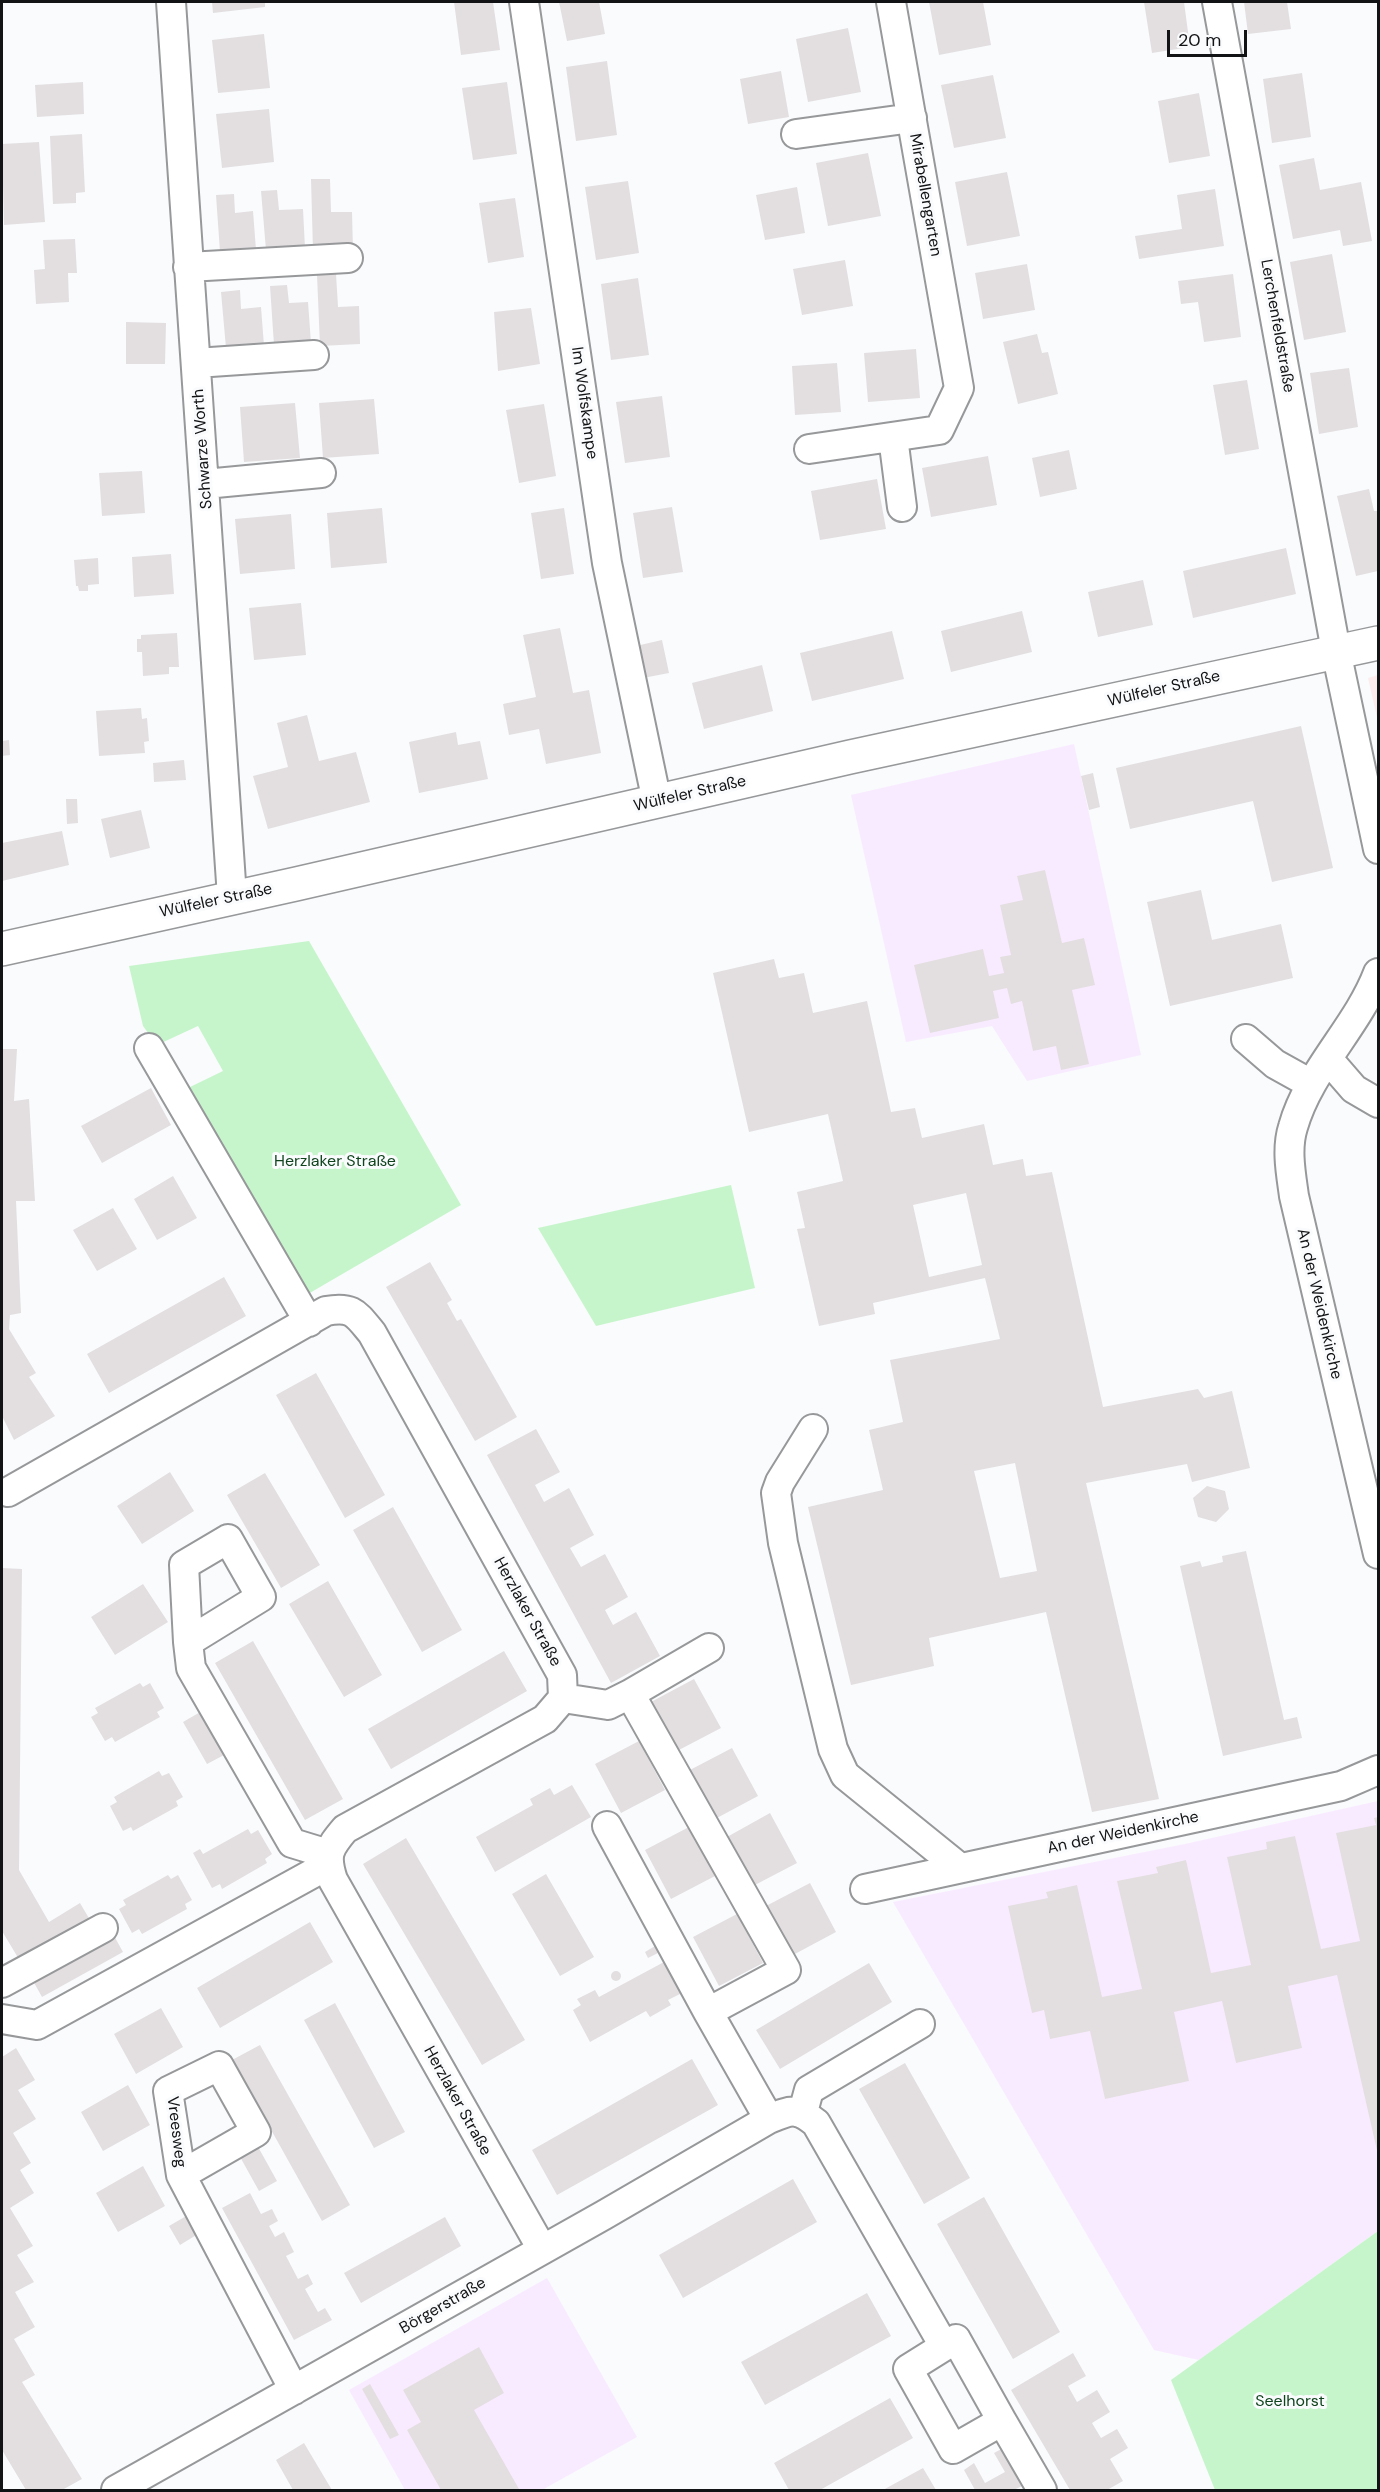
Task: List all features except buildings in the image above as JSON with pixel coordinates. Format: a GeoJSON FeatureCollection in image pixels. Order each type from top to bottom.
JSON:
{"type":"FeatureCollection","features":[{"type":"Feature","properties":{"kind":"main road","name":"Wülfeler Straße"},"geometry":{"type":"LineString","coordinates":[[2,949],[850,757],[1378,643]]}},
{"type":"Feature","properties":{"kind":"street","name":"Schwarze Worth"},"geometry":{"type":"LineString","coordinates":[[171,2],[188,267],[206,484],[232,897]]}},
{"type":"Feature","properties":{"kind":"street","name":"Im Wolfskampe"},"geometry":{"type":"LineString","coordinates":[[524,2],[607,563],[657,802]]}},
{"type":"Feature","properties":{"kind":"street","name":"Mirabellengarten"},"geometry":{"type":"LineString","coordinates":[[891,2],[959,388],[939,430],[893,437]]}},
{"type":"Feature","properties":{"kind":"street","name":"Lerchenfeldstraße"},"geometry":{"type":"LineString","coordinates":[[1217,2],[1336,651],[1378,849]]}},
{"type":"Feature","properties":{"kind":"street"},"geometry":{"type":"LineString","coordinates":[[796,134],[912,118]]}},
{"type":"Feature","properties":{"kind":"street"},"geometry":{"type":"LineString","coordinates":[[188,267],[348,258]]}},
{"type":"Feature","properties":{"kind":"street"},"geometry":{"type":"LineString","coordinates":[[196,363],[314,354]]}},
{"type":"Feature","properties":{"kind":"street"},"geometry":{"type":"LineString","coordinates":[[809,449],[893,437],[902,507]]}},
{"type":"Feature","properties":{"kind":"street"},"geometry":{"type":"LineString","coordinates":[[206,484],[321,473]]}},
{"type":"Feature","properties":{"kind":"street","name":"An der Weidenkirche"},"geometry":{"type":"LineString","coordinates":[[1378,973],[1370,994],[1311,1084],[1292,1127],[1290,1158],[1294,1196],[1378,1554]]}},
{"type":"Feature","properties":{"kind":"street"},"geometry":{"type":"LineString","coordinates":[[1246,1039],[1275,1064],[1311,1084]]}},
{"type":"Feature","properties":{"kind":"street"},"geometry":{"type":"LineString","coordinates":[[149,1048],[309,1322]]}},
{"type":"Feature","properties":{"kind":"street"},"geometry":{"type":"LineString","coordinates":[[1328,1059],[1354,1089],[1378,1103]]}},
{"type":"Feature","properties":{"kind":"street","name":"Herzlaker Straße"},"geometry":{"type":"LineString","coordinates":[[4,1489],[326,1311],[342,1308],[357,1315],[372,1333],[562,1675],[563,1698]]}},
{"type":"Feature","properties":{"kind":"street"},"geometry":{"type":"LineString","coordinates":[[813,1429],[780,1482],[776,1493],[783,1543],[833,1749],[845,1775],[960,1868]]}},
{"type":"Feature","properties":{"kind":"street"},"geometry":{"type":"LineString","coordinates":[[188,1642],[191,1668],[292,1843],[328,1859]]}},
{"type":"Feature","properties":{"kind":"street"},"geometry":{"type":"LineString","coordinates":[[2,2019],[37,2025],[328,1859],[332,1844],[345,1829],[545,1719],[563,1698],[608,1705],[709,1648]]}},
{"type":"Feature","properties":{"kind":"street"},"geometry":{"type":"LineString","coordinates":[[630,1694],[786,1970],[708,2012]]}},
{"type":"Feature","properties":{"kind":"street","name":"An der Weidenkirche"},"geometry":{"type":"LineString","coordinates":[[865,1889],[1341,1786],[1378,1770]]}},
{"type":"Feature","properties":{"kind":"street"},"geometry":{"type":"LineString","coordinates":[[607,1826],[769,2119]]}},
{"type":"Feature","properties":{"kind":"street","name":"Herzlaker Straße"},"geometry":{"type":"LineString","coordinates":[[328,1859],[333,1880],[542,2249]]}},
{"type":"Feature","properties":{"kind":"street"},"geometry":{"type":"LineString","coordinates":[[2,1983],[103,1928]]}},
{"type":"Feature","properties":{"kind":"street"},"geometry":{"type":"LineString","coordinates":[[920,2024],[809,2090],[802,2112],[816,2123],[944,2346]]}},
{"type":"Feature","properties":{"kind":"street","name":"Börgerstraße"},"geometry":{"type":"LineString","coordinates":[[116,2490],[769,2119],[787,2111],[802,2112]]}},
{"type":"Feature","properties":{"kind":"street","name":"Vreesweg"},"geometry":{"type":"LineString","coordinates":[[181,2175],[294,2390]]}},
{"type":"Feature","properties":{"kind":"street"},"geometry":{"type":"LineString","coordinates":[[1002,2421],[953,2450],[908,2369],[956,2339],[1042,2490]]}},
{"type":"Feature","properties":{"kind":"shaded area"},"geometry":{"type":"Polygon","coordinates":[[[1378,675],[1378,722],[1368,678],[1378,675]]]}},
{"type":"Feature","properties":{"kind":"shaded area"},"geometry":{"type":"Polygon","coordinates":[[[1074,744],[1141,1055],[1027,1081],[992,1026],[906,1042],[851,795],[1074,744]]]}},
{"type":"Feature","properties":{"kind":"shaded area"},"geometry":{"type":"Polygon","coordinates":[[[1378,1801],[1378,2231],[1199,2360],[1154,2350],[893,1902],[1185,1844],[1378,1801]]]}},
{"type":"Feature","properties":{"kind":"shaded area"},"geometry":{"type":"Polygon","coordinates":[[[547,2278],[637,2437],[542,2490],[405,2490],[349,2390],[547,2278]]]}},
{"type":"Feature","properties":{"kind":"green space","name":"Herzlaker Straße"},"geometry":{"type":"Polygon","coordinates":[[[309,941],[461,1205],[308,1294],[190,1087],[223,1071],[198,1026],[157,1045],[143,1026],[129,966],[309,941]]]}},
{"type":"Feature","properties":{"kind":"green space"},"geometry":{"type":"Polygon","coordinates":[[[731,1185],[755,1288],[596,1326],[538,1228],[731,1185]]]}},
{"type":"Feature","properties":{"kind":"green space","name":"Seelhorst"},"geometry":{"type":"Polygon","coordinates":[[[1378,2231],[1378,2490],[1215,2490],[1171,2380],[1378,2231]]]}}]}
